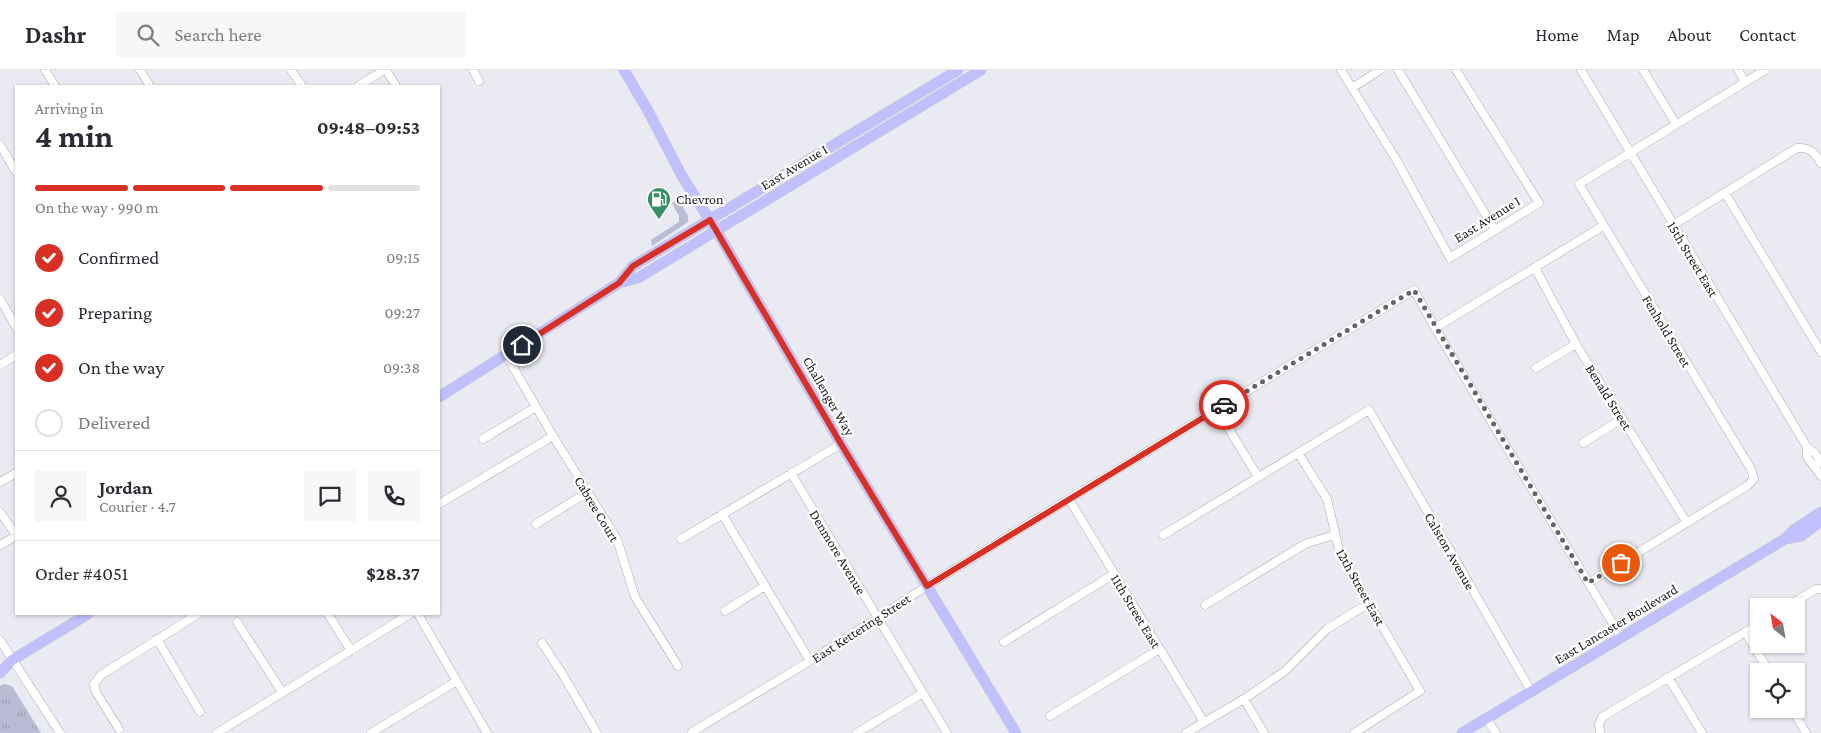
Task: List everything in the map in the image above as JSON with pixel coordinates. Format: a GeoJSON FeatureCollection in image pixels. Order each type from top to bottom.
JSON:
{"type":"FeatureCollection","features":[{"type":"Feature","properties":{"kind":"main road","name":"Challenger Way"},"geometry":{"type":"LineString","coordinates":[[624,70],[682,176],[1016,733]]}},
{"type":"Feature","properties":{"kind":"main road","name":"East Avenue I"},"geometry":{"type":"LineString","coordinates":[[440,396],[619,283],[633,266],[958,70]]}},
{"type":"Feature","properties":{"kind":"main road","name":"East Avenue I"},"geometry":{"type":"LineString","coordinates":[[619,283],[638,278],[981,70]]}},
{"type":"Feature","properties":{"kind":"main road"},"geometry":{"type":"LineString","coordinates":[[904,103],[910,113]]}},
{"type":"Feature","properties":{"kind":"main road","name":"East Lancaster Boulevard"},"geometry":{"type":"LineString","coordinates":[[1786,540],[1795,529],[1821,512]]}},
{"type":"Feature","properties":{"kind":"main road","name":"East Lancaster Boulevard"},"geometry":{"type":"LineString","coordinates":[[1462,733],[1786,540],[1801,536],[1821,521]]}},
{"type":"Feature","properties":{"kind":"main road"},"geometry":{"type":"LineString","coordinates":[[0,673],[12,660],[86,615]]}},
{"type":"Feature","properties":{"kind":"main road"},"geometry":{"type":"LineString","coordinates":[[0,663],[12,660]]}},
{"type":"Feature","properties":{"kind":"street"},"geometry":{"type":"LineString","coordinates":[[46,70],[54,85]]}},
{"type":"Feature","properties":{"kind":"street"},"geometry":{"type":"LineString","coordinates":[[140,70],[149,85]]}},
{"type":"Feature","properties":{"kind":"street"},"geometry":{"type":"LineString","coordinates":[[291,70],[301,85]]}},
{"type":"Feature","properties":{"kind":"street"},"geometry":{"type":"LineString","coordinates":[[360,85],[385,70],[395,85]]}},
{"type":"Feature","properties":{"kind":"street"},"geometry":{"type":"LineString","coordinates":[[472,70],[479,81]]}},
{"type":"Feature","properties":{"kind":"street"},"geometry":{"type":"LineString","coordinates":[[1341,70],[1352,88],[1380,70]]}},
{"type":"Feature","properties":{"kind":"street"},"geometry":{"type":"LineString","coordinates":[[1398,70],[1495,230]]}},
{"type":"Feature","properties":{"kind":"street","name":"East Avenue I"},"geometry":{"type":"LineString","coordinates":[[1352,88],[1397,161],[1450,258],[1539,203],[1456,70]]}},
{"type":"Feature","properties":{"kind":"street","name":"15th Street East"},"geometry":{"type":"LineString","coordinates":[[1580,70],[1806,447],[1807,457],[1821,476]]}},
{"type":"Feature","properties":{"kind":"street"},"geometry":{"type":"LineString","coordinates":[[1643,70],[1676,124]]}},
{"type":"Feature","properties":{"kind":"street"},"geometry":{"type":"LineString","coordinates":[[1738,70],[1745,82]]}},
{"type":"Feature","properties":{"kind":"street"},"geometry":{"type":"LineString","coordinates":[[1630,152],[1765,70]]}},
{"type":"Feature","properties":{"kind":"street"},"geometry":{"type":"LineString","coordinates":[[0,144],[15,170]]}},
{"type":"Feature","properties":{"kind":"street"},"geometry":{"type":"LineString","coordinates":[[1673,225],[1797,148],[1806,148],[1814,152],[1821,163]]}},
{"type":"Feature","properties":{"kind":"street","name":"Fenhold Street"},"geometry":{"type":"LineString","coordinates":[[1630,152],[1579,184],[1751,469],[1754,479],[1747,486],[1687,523]]}},
{"type":"Feature","properties":{"kind":"street"},"geometry":{"type":"LineString","coordinates":[[1725,193],[1821,352]]}},
{"type":"Feature","properties":{"kind":"street"},"geometry":{"type":"LineString","coordinates":[[1603,226],[1435,328],[1621,637]]}},
{"type":"Feature","properties":{"kind":"street","name":"Benald Street"},"geometry":{"type":"LineString","coordinates":[[1535,268],[1576,344],[1687,523]]}},
{"type":"Feature","properties":{"kind":"street","name":"East Kettering Street"},"geometry":{"type":"LineString","coordinates":[[692,732],[810,661],[927,586],[1069,499],[1414,290],[1435,328]]}},
{"type":"Feature","properties":{"kind":"street"},"geometry":{"type":"LineString","coordinates":[[0,300],[15,325]]}},
{"type":"Feature","properties":{"kind":"street"},"geometry":{"type":"LineString","coordinates":[[1536,368],[1576,344]]}},
{"type":"Feature","properties":{"kind":"street"},"geometry":{"type":"LineString","coordinates":[[0,365],[15,356]]}},
{"type":"Feature","properties":{"kind":"street","name":"Cabree Court"},"geometry":{"type":"LineString","coordinates":[[506,356],[553,436],[618,539],[635,597],[678,666]]}},
{"type":"Feature","properties":{"kind":"street"},"geometry":{"type":"LineString","coordinates":[[483,439],[536,407]]}},
{"type":"Feature","properties":{"kind":"street"},"geometry":{"type":"LineString","coordinates":[[1217,409],[1258,477]]}},
{"type":"Feature","properties":{"kind":"street","name":"Calston Avenue"},"geometry":{"type":"LineString","coordinates":[[1298,453],[1369,410],[1530,691]]}},
{"type":"Feature","properties":{"kind":"street"},"geometry":{"type":"LineString","coordinates":[[1583,443],[1622,419]]}},
{"type":"Feature","properties":{"kind":"street"},"geometry":{"type":"LineString","coordinates":[[440,503],[553,436]]}},
{"type":"Feature","properties":{"kind":"street"},"geometry":{"type":"LineString","coordinates":[[681,539],[841,444]]}},
{"type":"Feature","properties":{"kind":"street","name":"15th Street East"},"geometry":{"type":"LineString","coordinates":[[1806,447],[1815,453],[1821,463]]}},
{"type":"Feature","properties":{"kind":"street"},"geometry":{"type":"LineString","coordinates":[[1163,536],[1298,453]]}},
{"type":"Feature","properties":{"kind":"street","name":"12th Street East"},"geometry":{"type":"LineString","coordinates":[[1298,453],[1327,499],[1340,554],[1420,691],[1354,733]]}},
{"type":"Feature","properties":{"kind":"street","name":"Denmore Avenue"},"geometry":{"type":"LineString","coordinates":[[791,473],[876,618],[947,733]]}},
{"type":"Feature","properties":{"kind":"street"},"geometry":{"type":"LineString","coordinates":[[0,482],[15,474]]}},
{"type":"Feature","properties":{"kind":"street"},"geometry":{"type":"LineString","coordinates":[[536,524],[588,492]]}},
{"type":"Feature","properties":{"kind":"street","name":"11th Street East"},"geometry":{"type":"LineString","coordinates":[[1069,499],[1158,650],[1204,722]]}},
{"type":"Feature","properties":{"kind":"street"},"geometry":{"type":"LineString","coordinates":[[0,512],[15,534]]}},
{"type":"Feature","properties":{"kind":"street"},"geometry":{"type":"LineString","coordinates":[[722,514],[810,661]]}},
{"type":"Feature","properties":{"kind":"street"},"geometry":{"type":"LineString","coordinates":[[1588,583],[1687,523]]}},
{"type":"Feature","properties":{"kind":"street"},"geometry":{"type":"LineString","coordinates":[[1206,605],[1305,544],[1334,535]]}},
{"type":"Feature","properties":{"kind":"street"},"geometry":{"type":"LineString","coordinates":[[0,545],[15,537]]}},
{"type":"Feature","properties":{"kind":"street"},"geometry":{"type":"LineString","coordinates":[[1004,642],[1114,574]]}},
{"type":"Feature","properties":{"kind":"street"},"geometry":{"type":"LineString","coordinates":[[726,611],[766,586]]}},
{"type":"Feature","properties":{"kind":"street"},"geometry":{"type":"LineString","coordinates":[[1801,598],[1816,589],[1821,589]]}},
{"type":"Feature","properties":{"kind":"street"},"geometry":{"type":"LineString","coordinates":[[1186,733],[1244,699],[1285,671],[1327,629],[1369,603]]}},
{"type":"Feature","properties":{"kind":"street"},"geometry":{"type":"LineString","coordinates":[[117,732],[96,692],[94,684],[101,675],[196,615]]}},
{"type":"Feature","properties":{"kind":"street"},"geometry":{"type":"LineString","coordinates":[[329,615],[350,650]]}},
{"type":"Feature","properties":{"kind":"street"},"geometry":{"type":"LineString","coordinates":[[217,733],[408,615]]}},
{"type":"Feature","properties":{"kind":"street"},"geometry":{"type":"LineString","coordinates":[[419,615],[487,733]]}},
{"type":"Feature","properties":{"kind":"street"},"geometry":{"type":"LineString","coordinates":[[237,622],[282,692]]}},
{"type":"Feature","properties":{"kind":"street"},"geometry":{"type":"LineString","coordinates":[[1600,733],[1599,724],[1602,717],[1750,629]]}},
{"type":"Feature","properties":{"kind":"street"},"geometry":{"type":"LineString","coordinates":[[1745,632],[1764,663]]}},
{"type":"Feature","properties":{"kind":"street"},"geometry":{"type":"LineString","coordinates":[[0,640],[60,733]]}},
{"type":"Feature","properties":{"kind":"street"},"geometry":{"type":"LineString","coordinates":[[157,640],[200,712]]}},
{"type":"Feature","properties":{"kind":"street"},"geometry":{"type":"LineString","coordinates":[[542,643],[597,733]]}},
{"type":"Feature","properties":{"kind":"street"},"geometry":{"type":"LineString","coordinates":[[1050,716],[1158,650]]}},
{"type":"Feature","properties":{"kind":"street"},"geometry":{"type":"LineString","coordinates":[[1668,677],[1702,733]]}},
{"type":"Feature","properties":{"kind":"street"},"geometry":{"type":"LineString","coordinates":[[371,733],[457,681]]}},
{"type":"Feature","properties":{"kind":"street"},"geometry":{"type":"LineString","coordinates":[[857,733],[923,693]]}},
{"type":"Feature","properties":{"kind":"street"},"geometry":{"type":"LineString","coordinates":[[1244,699],[1264,733]]}},
{"type":"Feature","properties":{"kind":"street"},"geometry":{"type":"LineString","coordinates":[[1486,718],[1496,733]]}},
{"type":"Feature","properties":{"kind":"street"},"geometry":{"type":"LineString","coordinates":[[1797,718],[1806,733]]}},
{"type":"Feature","properties":{"kind":"green space"},"geometry":{"type":"Polygon","coordinates":[[[678,199],[688,216],[688,222],[652,246],[651,240],[679,222],[679,216],[672,203],[678,199]]]}},
{"type":"Feature","properties":{"kind":"green space"},"geometry":{"type":"Polygon","coordinates":[[[4,684],[12,686],[41,733],[0,733],[0,686],[4,684]]]}},
{"type":"Feature","properties":{"kind":"way so far"},"geometry":{"type":"LineString","coordinates":[[1224,405],[1414,290],[1588,583],[1621,563]]}},
{"type":"Feature","properties":{"kind":"place","name":"Chevron"},"geometry":{"type":"Point","coordinates":[659,220]}},
{"type":"Feature","properties":{"kind":"route"},"geometry":{"type":"LineString","coordinates":[[522,345],[619,283],[633,266],[710,220],[841,444],[927,586],[1224,405]]}}]}
